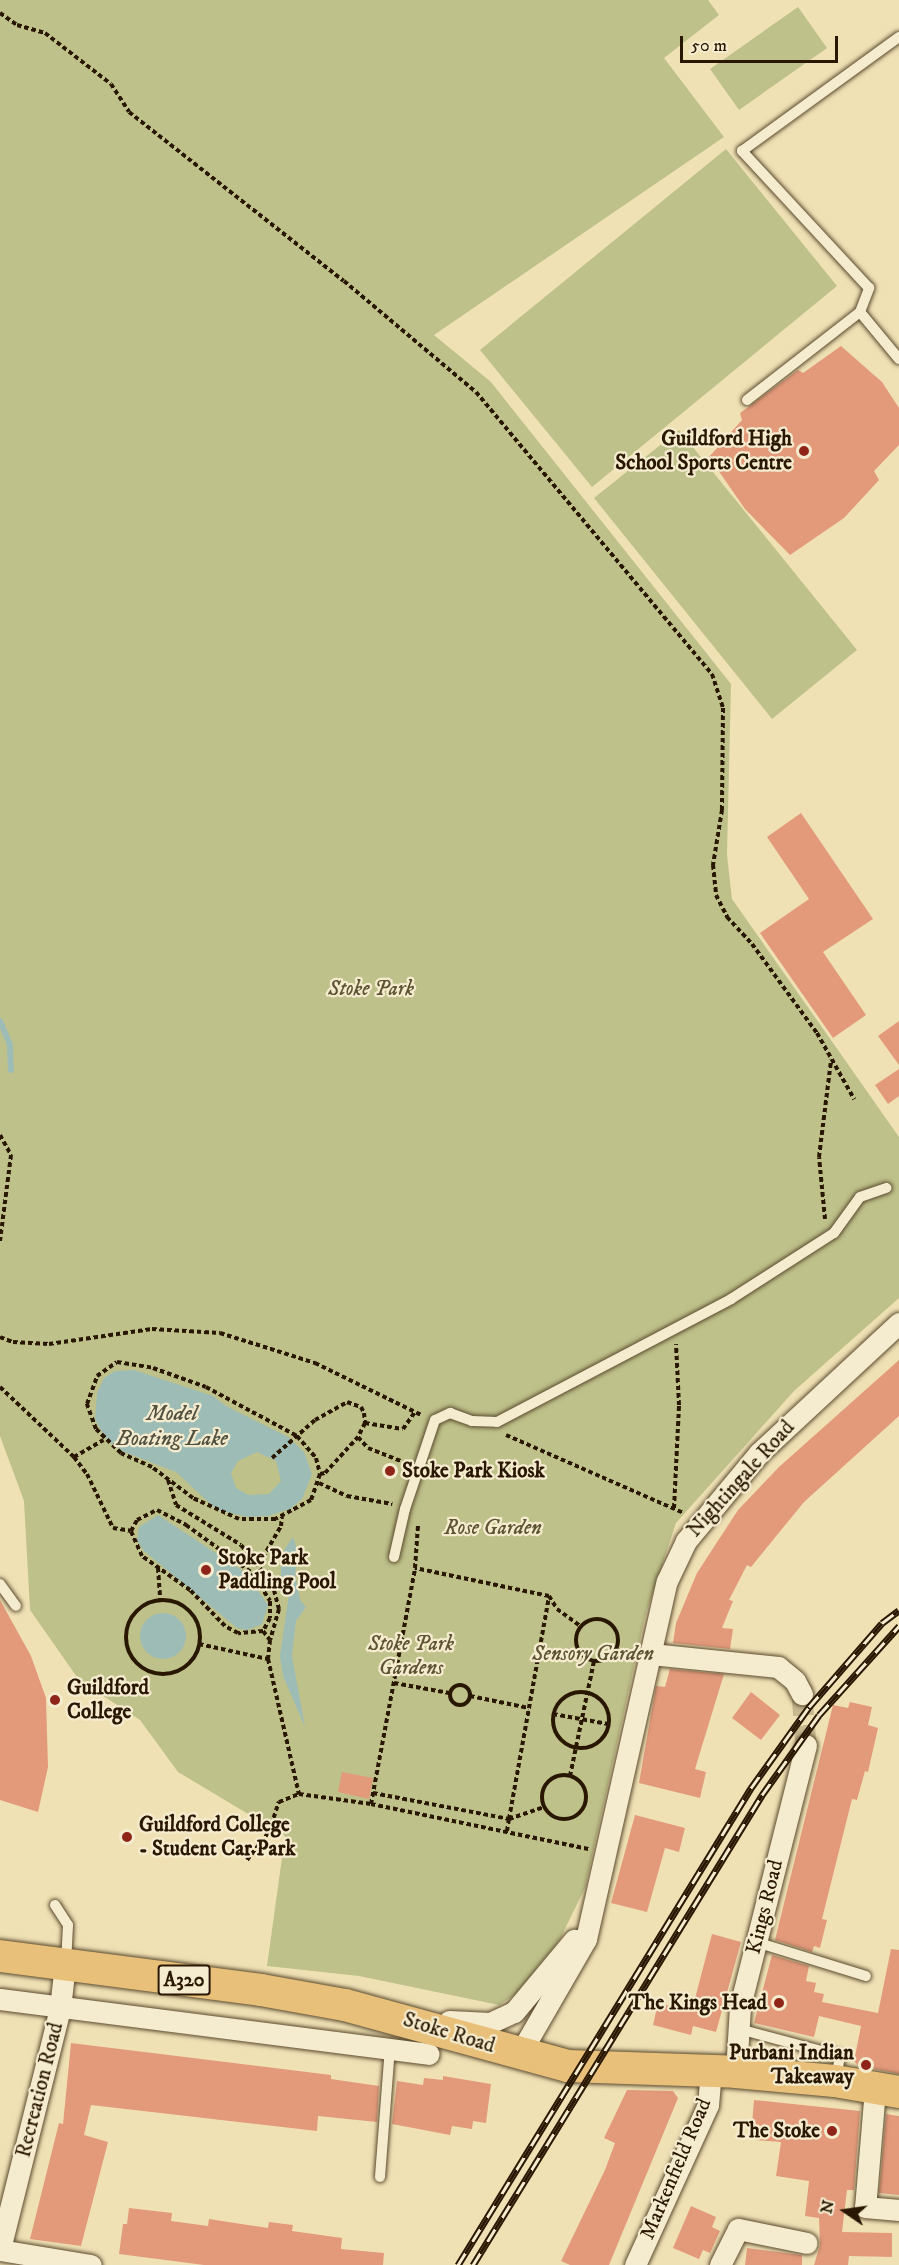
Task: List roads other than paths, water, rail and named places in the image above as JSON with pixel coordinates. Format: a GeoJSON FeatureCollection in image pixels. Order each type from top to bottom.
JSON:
{"type":"FeatureCollection","features":[{"type":"Feature","properties":{"kind":"main road","name":"Stoke Road"},"geometry":{"type":"LineString","coordinates":[[0,1956],[302,1997],[387,2015],[519,2055],[568,2066],[723,2072],[835,2081],[887,2090]]}},
{"type":"Feature","properties":{"kind":"street","name":"Nightingale Road"},"geometry":{"type":"LineString","coordinates":[[519,2055],[586,1939],[667,1581],[699,1522],[759,1453],[899,1323]]}},
{"type":"Feature","properties":{"kind":"street"},"geometry":{"type":"LineString","coordinates":[[651,1654],[778,1667],[795,1681],[802,1694]]}},
{"type":"Feature","properties":{"kind":"street","name":"Kings Road"},"geometry":{"type":"LineString","coordinates":[[723,2072],[739,2029],[756,1942],[806,1744]]}},
{"type":"Feature","properties":{"kind":"street","name":"Nightingale Road"},"geometry":{"type":"LineString","coordinates":[[302,1997],[345,1996],[446,2020],[489,2023],[514,2012],[591,1920]]}},
{"type":"Feature","properties":{"kind":"street","name":"Recreation Road"},"geometry":{"type":"LineString","coordinates":[[0,2250],[60,2008],[65,1965]]}},
{"type":"Feature","properties":{"kind":"street","name":"Stoke Road"},"geometry":{"type":"LineString","coordinates":[[0,1998],[60,2008],[390,2047],[428,2054]]}},
{"type":"Feature","properties":{"kind":"street","name":"Markenfield Road"},"geometry":{"type":"LineString","coordinates":[[642,2264],[723,2072]]}},
{"type":"Feature","properties":{"kind":"street"},"geometry":{"type":"LineString","coordinates":[[887,2090],[865,2207],[899,2210]]}},
{"type":"Feature","properties":{"kind":"street"},"geometry":{"type":"LineString","coordinates":[[720,2265],[738,2229],[807,2243]]}},
{"type":"Feature","properties":{"kind":"street"},"geometry":{"type":"LineString","coordinates":[[0,2250],[91,2265]]}},
{"type":"Feature","properties":{"kind":"lane"},"geometry":{"type":"LineString","coordinates":[[747,400],[860,312],[869,288],[742,151],[899,37]]}},
{"type":"Feature","properties":{"kind":"lane"},"geometry":{"type":"LineString","coordinates":[[860,312],[899,359]]}},
{"type":"Feature","properties":{"kind":"lane"},"geometry":{"type":"LineString","coordinates":[[394,1557],[405,1509],[435,1420],[450,1413],[472,1421],[497,1422],[731,1299],[826,1238],[860,1197],[886,1188]]}},
{"type":"Feature","properties":{"kind":"lane"},"geometry":{"type":"LineString","coordinates":[[0,1584],[16,1606]]}},
{"type":"Feature","properties":{"kind":"lane"},"geometry":{"type":"LineString","coordinates":[[55,1905],[68,1925],[65,1965]]}},
{"type":"Feature","properties":{"kind":"lane"},"geometry":{"type":"LineString","coordinates":[[756,1942],[866,1976]]}},
{"type":"Feature","properties":{"kind":"lane"},"geometry":{"type":"LineString","coordinates":[[739,2029],[840,2056],[835,2081]]}},
{"type":"Feature","properties":{"kind":"lane"},"geometry":{"type":"LineString","coordinates":[[380,2177],[390,2047]]}},
{"type":"Feature","properties":{"kind":"water","name":"Model Boating Lake"},"geometry":{"type":"Polygon","coordinates":[[[134,1370],[213,1396],[226,1406],[288,1437],[304,1452],[312,1474],[302,1499],[290,1509],[268,1516],[248,1517],[217,1510],[176,1472],[122,1451],[107,1441],[95,1419],[97,1393],[104,1378],[115,1371],[134,1370]],[[257,1452],[238,1461],[231,1473],[236,1488],[248,1495],[269,1494],[281,1481],[276,1461],[257,1452]]]}},
{"type":"Feature","properties":{"kind":"water","name":"Stoke Park Paddling Pool"},"geometry":{"type":"Polygon","coordinates":[[[158,1515],[246,1573],[268,1605],[262,1624],[248,1630],[237,1628],[144,1551],[137,1540],[139,1527],[158,1515]]]}},
{"type":"Feature","properties":{"kind":"water"},"geometry":{"type":"Polygon","coordinates":[[[293,1537],[298,1554],[295,1574],[300,1600],[306,1607],[296,1621],[292,1656],[305,1727],[283,1676],[280,1656],[290,1587],[281,1578],[281,1555],[293,1537]]]}},
{"type":"Feature","properties":{"kind":"water"},"geometry":{"type":"Polygon","coordinates":[[[163,1613],[179,1620],[186,1636],[179,1652],[163,1659],[147,1652],[140,1636],[147,1620],[163,1613]]]}},
{"type":"Feature","properties":{"kind":"waterway"},"geometry":{"type":"LineString","coordinates":[[0,1021],[10,1045],[11,1070]]}},
{"type":"Feature","properties":{"kind":"tunnel"},"geometry":{"type":"LineString","coordinates":[[802,1694],[806,1745]]}},
{"type":"Feature","properties":{"kind":"railway"},"geometry":{"type":"LineString","coordinates":[[458,2265],[751,1788],[809,1707],[882,1623],[899,1610]]}},
{"type":"Feature","properties":{"kind":"railway"},"geometry":{"type":"LineString","coordinates":[[473,2265],[762,1795],[819,1715],[899,1626]]}},
{"type":"Feature","properties":{"kind":"place","name":"Guildford High School Sports Centre"},"geometry":{"type":"Point","coordinates":[804,451]}},
{"type":"Feature","properties":{"kind":"place","name":"Stoke Park Kiosk"},"geometry":{"type":"Point","coordinates":[390,1471]}},
{"type":"Feature","properties":{"kind":"place","name":"Stoke Park Paddling Pool"},"geometry":{"type":"Point","coordinates":[206,1570]}},
{"type":"Feature","properties":{"kind":"place","name":"Guildford College"},"geometry":{"type":"Point","coordinates":[55,1700]}},
{"type":"Feature","properties":{"kind":"place","name":"Guildford College - Student Car Park"},"geometry":{"type":"Point","coordinates":[127,1837]}},
{"type":"Feature","properties":{"kind":"place","name":"The Kings Head"},"geometry":{"type":"Point","coordinates":[779,2003]}},
{"type":"Feature","properties":{"kind":"place","name":"Purbani Indian Takeaway"},"geometry":{"type":"Point","coordinates":[866,2065]}},
{"type":"Feature","properties":{"kind":"place","name":"The Stoke"},"geometry":{"type":"Point","coordinates":[832,2131]}},
{"type":"Feature","properties":{"kind":"park label","name":"Stoke Park"},"geometry":{"type":"Point","coordinates":[371,989]}},
{"type":"Feature","properties":{"kind":"park label","name":"Rose Garden"},"geometry":{"type":"Point","coordinates":[493,1528]}},
{"type":"Feature","properties":{"kind":"park label","name":"Sensory Garden"},"geometry":{"type":"Point","coordinates":[593,1654]}},
{"type":"Feature","properties":{"kind":"park label","name":"Stoke Park Gardens"},"geometry":{"type":"Point","coordinates":[411,1656]}}]}
